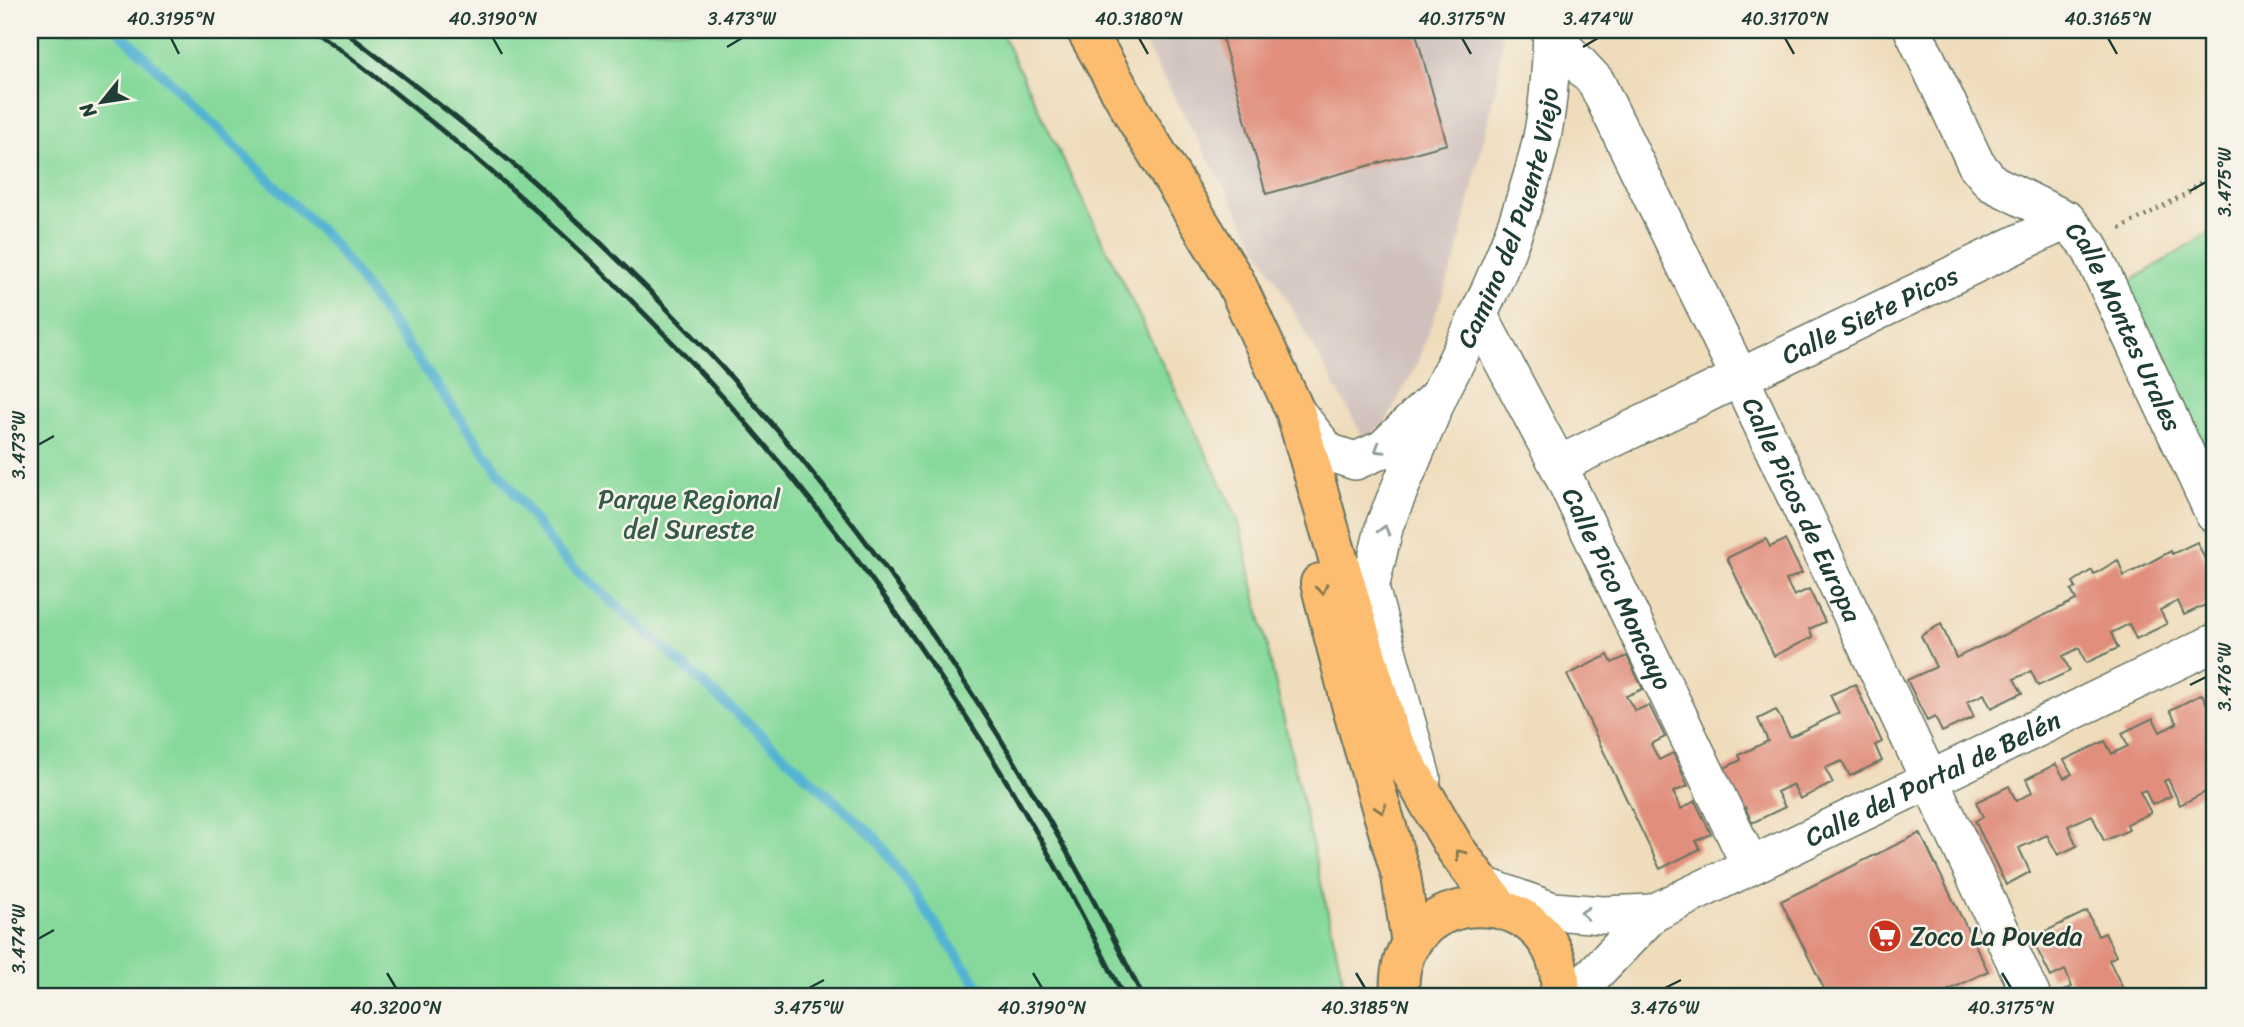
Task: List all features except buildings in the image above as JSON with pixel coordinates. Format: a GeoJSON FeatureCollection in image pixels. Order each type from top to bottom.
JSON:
{"type":"FeatureCollection","features":[{"type":"Feature","properties":{"kind":"main road"},"geometry":{"type":"LineString","coordinates":[[1086,30],[1135,117],[1235,281],[1295,411],[1390,736],[1430,810],[1456,850],[1493,897],[1544,937],[1556,960],[1560,997]]}},
{"type":"Feature","properties":{"kind":"main road"},"geometry":{"type":"LineString","coordinates":[[1135,117],[1219,293],[1271,417],[1309,538],[1353,712],[1401,875],[1411,944]]}},
{"type":"Feature","properties":{"kind":"main road"},"geometry":{"type":"LineString","coordinates":[[1400,997],[1401,971],[1411,944],[1423,929],[1448,912],[1477,906],[1493,897]]}},
{"type":"Feature","properties":{"kind":"street","name":"Calle Montes Urales"},"geometry":{"type":"LineString","coordinates":[[1913,30],[1976,164],[1992,183],[2078,233],[2214,514]]}},
{"type":"Feature","properties":{"kind":"street","name":"Camino del Puente Viejo"},"geometry":{"type":"LineString","coordinates":[[1430,810],[1370,588],[1385,524],[1439,395],[1479,316],[1529,189],[1542,139],[1552,32]]}},
{"type":"Feature","properties":{"kind":"street","name":"Calle Picos de Europa"},"geometry":{"type":"LineString","coordinates":[[1552,32],[1595,82],[1740,377],[2032,997]]}},
{"type":"Feature","properties":{"kind":"street","name":"Calle Siete Picos"},"geometry":{"type":"LineString","coordinates":[[1559,465],[1740,377],[2078,233]]}},
{"type":"Feature","properties":{"kind":"street","name":"Calle Pico Moncayo"},"geometry":{"type":"LineString","coordinates":[[1479,316],[1559,465],[1749,865]]}},
{"type":"Feature","properties":{"kind":"street"},"geometry":{"type":"LineString","coordinates":[[1295,411],[1328,452],[1355,461],[1383,449],[1439,395]]}},
{"type":"Feature","properties":{"kind":"street","name":"Calle del Portal de Belén"},"geometry":{"type":"LineString","coordinates":[[1653,913],[2214,643]]}},
{"type":"Feature","properties":{"kind":"street"},"geometry":{"type":"LineString","coordinates":[[1493,897],[1553,911],[1603,915],[1653,913]]}},
{"type":"Feature","properties":{"kind":"street"},"geometry":{"type":"LineString","coordinates":[[1572,997],[1653,913]]}},
{"type":"Feature","properties":{"kind":"path"},"geometry":{"type":"LineString","coordinates":[[2078,233],[2188,193],[2214,172]]}},
{"type":"Feature","properties":{"kind":"shaded area"},"geometry":{"type":"Polygon","coordinates":[[[1137,30],[1502,30],[1499,73],[1456,258],[1416,366],[1386,421],[1365,440],[1137,30]]]}},
{"type":"Feature","properties":{"kind":"green space","name":"Parque Regional del Sureste"},"geometry":{"type":"Polygon","coordinates":[[[30,30],[1000,30],[1238,519],[1347,997],[30,997],[30,30]]]}},
{"type":"Feature","properties":{"kind":"green space"},"geometry":{"type":"Polygon","coordinates":[[[2214,230],[2214,469],[2125,285],[2214,230]]]}},
{"type":"Feature","properties":{"kind":"waterway"},"geometry":{"type":"LineString","coordinates":[[118,30],[333,243],[559,554],[876,838],[986,997]]}},
{"type":"Feature","properties":{"kind":"railway"},"geometry":{"type":"LineString","coordinates":[[312,30],[434,124],[542,216],[644,313],[739,415],[828,522],[910,634],[987,750],[1058,871],[1124,997]]}},
{"type":"Feature","properties":{"kind":"railway"},"geometry":{"type":"LineString","coordinates":[[343,30],[505,157],[622,264],[712,357],[797,454],[876,556],[950,661],[1019,770],[1084,882],[1143,997]]}},
{"type":"Feature","properties":{"kind":"place","name":"Zoco La Poveda"},"geometry":{"type":"Point","coordinates":[1885,936]}}]}
